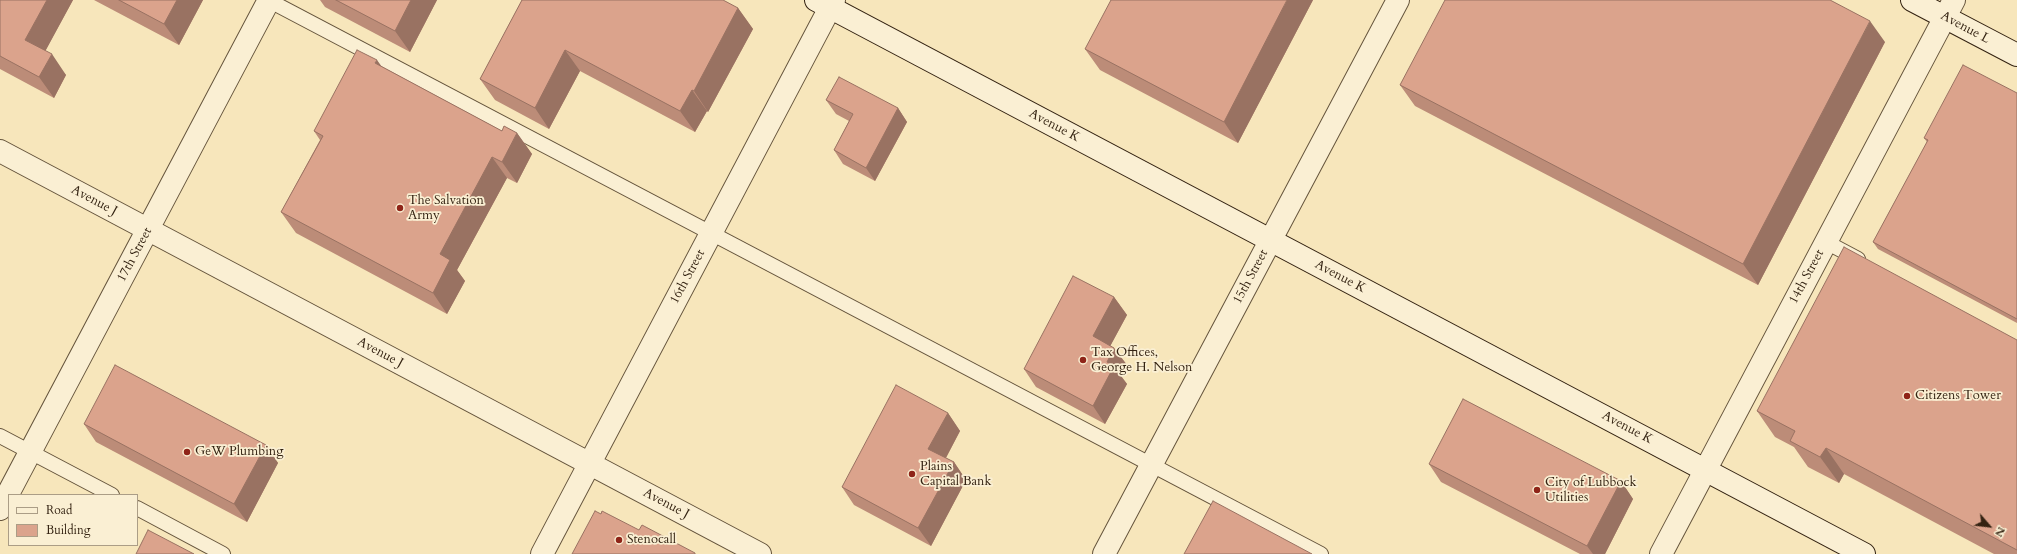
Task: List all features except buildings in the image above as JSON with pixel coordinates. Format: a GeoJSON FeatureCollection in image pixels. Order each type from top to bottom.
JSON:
{"type":"FeatureCollection","features":[{"type":"Feature","properties":{"kind":"street","name":"17th Street"},"geometry":{"type":"LineString","coordinates":[[0,509],[269,0]]}},
{"type":"Feature","properties":{"kind":"street","name":"15th Street"},"geometry":{"type":"LineString","coordinates":[[1104,554],[1398,0]]}},
{"type":"Feature","properties":{"kind":"street","name":"Avenue L"},"geometry":{"type":"LineString","coordinates":[[1912,0],[1949,9],[2017,55]]}},
{"type":"Feature","properties":{"kind":"street","name":"Avenue K"},"geometry":{"type":"LineString","coordinates":[[827,2],[1271,240],[1864,554]]}},
{"type":"Feature","properties":{"kind":"street","name":"16th Street"},"geometry":{"type":"LineString","coordinates":[[542,554],[710,234],[827,2]]}},
{"type":"Feature","properties":{"kind":"street","name":"14th Street"},"geometry":{"type":"LineString","coordinates":[[1661,554],[1949,9]]}},
{"type":"Feature","properties":{"kind":"street","name":"Avenue J"},"geometry":{"type":"LineString","coordinates":[[0,151],[760,554]]}},
{"type":"Feature","properties":{"kind":"lane"},"geometry":{"type":"LineString","coordinates":[[269,0],[710,234],[1321,554]]}},
{"type":"Feature","properties":{"kind":"lane"},"geometry":{"type":"LineString","coordinates":[[1826,242],[1869,265]]}},
{"type":"Feature","properties":{"kind":"lane"},"geometry":{"type":"LineString","coordinates":[[0,436],[110,494]]}},
{"type":"Feature","properties":{"kind":"lane"},"geometry":{"type":"LineString","coordinates":[[138,509],[223,554]]}},
{"type":"Feature","properties":{"kind":"place","name":"The Salvation Army"},"geometry":{"type":"Point","coordinates":[400,208]}},
{"type":"Feature","properties":{"kind":"place","name":"Tax Offices, George H. Nelson"},"geometry":{"type":"Point","coordinates":[1083,360]}},
{"type":"Feature","properties":{"kind":"place","name":"Citizens Tower"},"geometry":{"type":"Point","coordinates":[1907,396]}},
{"type":"Feature","properties":{"kind":"place","name":"GeW Plumbing"},"geometry":{"type":"Point","coordinates":[187,452]}},
{"type":"Feature","properties":{"kind":"place","name":"Plains Capital Bank"},"geometry":{"type":"Point","coordinates":[912,474]}},
{"type":"Feature","properties":{"kind":"place","name":"City of Lubbock Utilities"},"geometry":{"type":"Point","coordinates":[1537,490]}},
{"type":"Feature","properties":{"kind":"place","name":"Stenocall"},"geometry":{"type":"Point","coordinates":[619,540]}}]}
